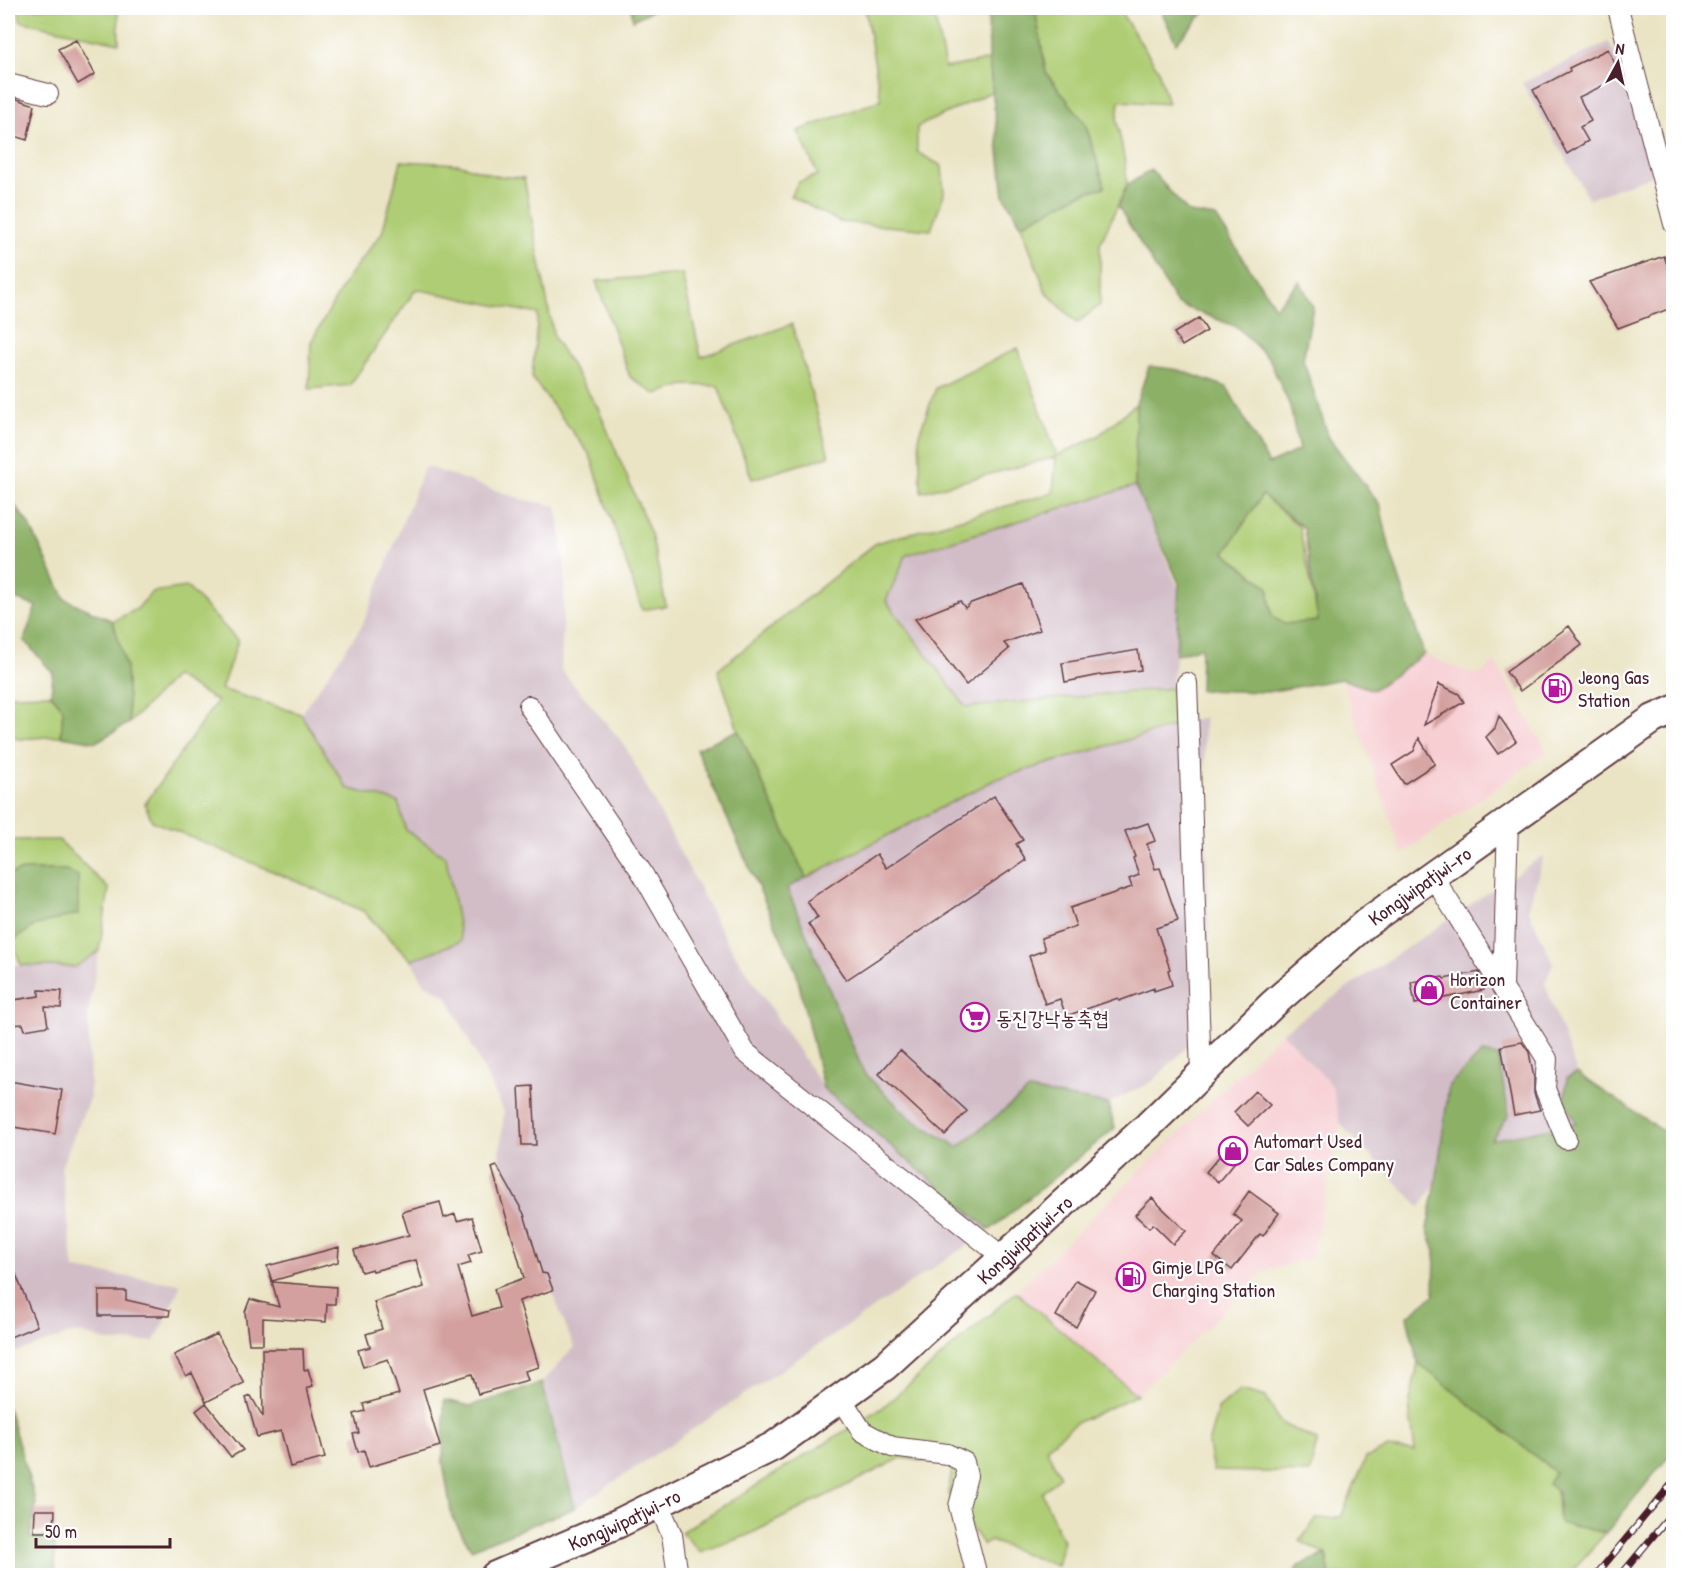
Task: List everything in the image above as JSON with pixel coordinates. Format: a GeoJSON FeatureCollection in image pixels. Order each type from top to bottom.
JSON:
{"type":"FeatureCollection","features":[{"type":"Feature","properties":{"kind":"main road","name":"Kongjwipatjwi-ro"},"geometry":{"type":"LineString","coordinates":[[495,1575],[620,1523],[774,1446],[885,1366],[1148,1126],[1273,1004],[1366,923],[1667,711]]}},
{"type":"Feature","properties":{"kind":"street"},"geometry":{"type":"LineString","coordinates":[[1618,8],[1673,216]]}},
{"type":"Feature","properties":{"kind":"street"},"geometry":{"type":"LineString","coordinates":[[8,84],[48,94]]}},
{"type":"Feature","properties":{"kind":"street"},"geometry":{"type":"LineString","coordinates":[[1187,683],[1201,1073]]}},
{"type":"Feature","properties":{"kind":"street"},"geometry":{"type":"LineString","coordinates":[[529,706],[641,871],[745,1053],[1004,1258]]}},
{"type":"Feature","properties":{"kind":"street"},"geometry":{"type":"LineString","coordinates":[[1503,988],[1508,821]]}},
{"type":"Feature","properties":{"kind":"street"},"geometry":{"type":"LineString","coordinates":[[1432,875],[1547,1059],[1545,1089],[1566,1139]]}},
{"type":"Feature","properties":{"kind":"street"},"geometry":{"type":"LineString","coordinates":[[841,1398],[862,1431],[892,1447],[947,1454],[964,1462],[967,1476],[959,1506],[977,1575]]}},
{"type":"Feature","properties":{"kind":"street"},"geometry":{"type":"LineString","coordinates":[[658,1503],[672,1535],[678,1575]]}},
{"type":"Feature","properties":{"kind":"shaded area"},"geometry":{"type":"Polygon","coordinates":[[[1609,42],[1628,84],[1653,175],[1589,199],[1522,83],[1609,42]]]}},
{"type":"Feature","properties":{"kind":"shaded area"},"geometry":{"type":"Polygon","coordinates":[[[425,466],[521,499],[557,506],[565,570],[561,670],[624,744],[726,940],[823,1088],[990,1230],[575,1508],[542,1383],[574,1347],[499,1160],[504,1111],[447,996],[425,984],[411,960],[461,941],[446,857],[406,830],[398,802],[347,788],[301,714],[363,624],[425,466]]]}},
{"type":"Feature","properties":{"kind":"shaded area"},"geometry":{"type":"Polygon","coordinates":[[[1135,486],[1184,602],[1171,688],[966,707],[886,601],[905,555],[1135,486]]]}},
{"type":"Feature","properties":{"kind":"shaded area"},"geometry":{"type":"Polygon","coordinates":[[[1424,654],[1478,676],[1495,662],[1547,752],[1402,854],[1342,679],[1373,690],[1424,654]]]}},
{"type":"Feature","properties":{"kind":"shaded area"},"geometry":{"type":"Polygon","coordinates":[[[1204,717],[1210,1024],[1153,1081],[1108,1104],[1029,1090],[958,1147],[910,1118],[864,1073],[787,888],[996,779],[1204,717]]]}},
{"type":"Feature","properties":{"kind":"shaded area"},"geometry":{"type":"Polygon","coordinates":[[[1544,855],[1528,909],[1553,963],[1545,984],[1577,1073],[1567,1079],[1576,1123],[1490,1140],[1449,1085],[1436,1183],[1420,1207],[1340,1124],[1332,1086],[1282,1032],[1544,855]]]}},
{"type":"Feature","properties":{"kind":"shaded area"},"geometry":{"type":"Polygon","coordinates":[[[99,951],[88,1014],[90,1097],[61,1167],[74,1269],[181,1284],[155,1341],[112,1342],[76,1332],[8,1355],[8,965],[75,967],[99,951]]]}},
{"type":"Feature","properties":{"kind":"shaded area"},"geometry":{"type":"Polygon","coordinates":[[[1282,1032],[1332,1086],[1340,1124],[1312,1258],[1265,1271],[1137,1395],[1016,1292],[1282,1032]]]}},
{"type":"Feature","properties":{"kind":"green space"},"geometry":{"type":"Polygon","coordinates":[[[19,8],[118,8],[119,43],[20,21],[19,8]]]}},
{"type":"Feature","properties":{"kind":"green space"},"geometry":{"type":"Polygon","coordinates":[[[631,8],[657,8],[633,20],[631,8]]]}},
{"type":"Feature","properties":{"kind":"green space"},"geometry":{"type":"Polygon","coordinates":[[[865,8],[933,8],[945,68],[989,60],[993,91],[917,127],[917,152],[942,166],[944,194],[931,230],[840,222],[790,196],[799,182],[818,175],[798,131],[881,100],[865,8]]]}},
{"type":"Feature","properties":{"kind":"green space"},"geometry":{"type":"Polygon","coordinates":[[[988,8],[1035,8],[1046,73],[1085,123],[1105,187],[1080,194],[1021,225],[1004,196],[989,60],[988,8]]]}},
{"type":"Feature","properties":{"kind":"green space"},"geometry":{"type":"Polygon","coordinates":[[[1035,8],[1118,8],[1158,69],[1168,104],[1119,101],[1117,121],[1127,185],[1100,244],[1100,305],[1077,323],[1046,292],[1021,225],[1080,194],[1105,186],[1085,123],[1046,73],[1035,8]]]}},
{"type":"Feature","properties":{"kind":"green space"},"geometry":{"type":"Polygon","coordinates":[[[1160,8],[1208,8],[1176,43],[1160,8]]]}},
{"type":"Feature","properties":{"kind":"green space"},"geometry":{"type":"Polygon","coordinates":[[[401,161],[458,164],[496,176],[524,178],[554,338],[598,408],[651,534],[666,606],[642,610],[590,455],[532,378],[538,314],[416,289],[350,385],[309,389],[311,342],[350,274],[382,233],[401,161]]]}},
{"type":"Feature","properties":{"kind":"green space"},"geometry":{"type":"Polygon","coordinates":[[[1151,170],[1189,213],[1216,217],[1275,307],[1300,281],[1313,307],[1303,360],[1329,438],[1380,505],[1390,550],[1424,654],[1373,690],[1342,679],[1267,692],[1200,690],[1201,647],[1176,655],[1179,583],[1135,486],[1136,404],[1149,366],[1179,370],[1227,387],[1269,464],[1299,450],[1290,406],[1269,359],[1237,327],[1177,304],[1118,206],[1127,185],[1151,170]],[[1262,495],[1225,553],[1268,587],[1272,616],[1284,624],[1318,621],[1304,528],[1262,495]]]}},
{"type":"Feature","properties":{"kind":"green space"},"geometry":{"type":"Polygon","coordinates":[[[682,274],[701,357],[792,324],[829,456],[752,479],[718,386],[685,385],[655,394],[630,377],[596,281],[682,274]]]}},
{"type":"Feature","properties":{"kind":"green space"},"geometry":{"type":"Polygon","coordinates":[[[1018,348],[1057,456],[1098,436],[1136,404],[1135,486],[906,555],[886,601],[966,707],[1171,688],[1178,725],[996,779],[806,878],[738,730],[718,670],[876,543],[1053,493],[1056,457],[921,492],[919,434],[936,388],[1018,348]]]}},
{"type":"Feature","properties":{"kind":"green space"},"geometry":{"type":"Polygon","coordinates":[[[1262,495],[1299,526],[1319,621],[1284,624],[1272,616],[1268,587],[1225,553],[1262,495]]]}},
{"type":"Feature","properties":{"kind":"green space"},"geometry":{"type":"Polygon","coordinates":[[[8,496],[30,526],[65,599],[113,621],[126,667],[129,723],[96,742],[61,736],[63,709],[51,694],[53,673],[24,640],[36,606],[9,597],[8,599],[8,496]]]}},
{"type":"Feature","properties":{"kind":"green space"},"geometry":{"type":"Polygon","coordinates":[[[187,587],[238,641],[221,689],[301,714],[347,788],[398,802],[406,830],[446,857],[461,941],[411,960],[363,911],[152,821],[145,804],[217,701],[175,676],[129,723],[126,667],[113,621],[137,609],[152,592],[187,587]]]}},
{"type":"Feature","properties":{"kind":"green space"},"geometry":{"type":"Polygon","coordinates":[[[51,694],[63,709],[61,736],[19,739],[8,736],[8,695],[51,694]]]}},
{"type":"Feature","properties":{"kind":"green space"},"geometry":{"type":"Polygon","coordinates":[[[738,730],[806,878],[787,888],[864,1073],[910,1118],[958,1147],[1029,1090],[1108,1104],[1115,1128],[990,1230],[823,1088],[796,971],[696,749],[738,730]]]}},
{"type":"Feature","properties":{"kind":"green space"},"geometry":{"type":"Polygon","coordinates":[[[8,840],[59,840],[109,889],[99,951],[75,967],[21,965],[12,941],[36,925],[78,914],[66,870],[23,870],[8,875],[8,840]]]}},
{"type":"Feature","properties":{"kind":"green space"},"geometry":{"type":"Polygon","coordinates":[[[23,870],[66,870],[78,876],[78,914],[36,925],[8,942],[8,875],[23,870]]]}},
{"type":"Feature","properties":{"kind":"green space"},"geometry":{"type":"Polygon","coordinates":[[[1482,1053],[1498,1056],[1509,1115],[1491,1140],[1576,1123],[1565,1099],[1567,1078],[1577,1073],[1669,1135],[1674,1142],[1673,1451],[1606,1533],[1559,1523],[1558,1491],[1548,1484],[1555,1472],[1418,1363],[1407,1317],[1434,1295],[1435,1251],[1427,1229],[1436,1183],[1449,1085],[1482,1053]]]}},
{"type":"Feature","properties":{"kind":"green space"},"geometry":{"type":"Polygon","coordinates":[[[1016,1292],[1137,1395],[1076,1423],[1046,1448],[1060,1476],[1042,1493],[1063,1541],[1057,1566],[991,1541],[983,1545],[948,1493],[953,1465],[901,1458],[746,1536],[700,1552],[681,1532],[882,1408],[1016,1292]]]}},
{"type":"Feature","properties":{"kind":"green space"},"geometry":{"type":"Polygon","coordinates":[[[1418,1363],[1555,1472],[1559,1523],[1606,1533],[1567,1576],[1330,1575],[1325,1554],[1300,1541],[1316,1519],[1341,1517],[1366,1458],[1387,1448],[1415,1451],[1409,1405],[1418,1363]]]}},
{"type":"Feature","properties":{"kind":"green space"},"geometry":{"type":"Polygon","coordinates":[[[542,1383],[575,1508],[471,1549],[452,1517],[443,1463],[444,1400],[471,1406],[542,1383]]]}},
{"type":"Feature","properties":{"kind":"green space"},"geometry":{"type":"Polygon","coordinates":[[[1240,1390],[1266,1397],[1281,1423],[1317,1441],[1310,1473],[1213,1471],[1208,1444],[1218,1409],[1240,1390]]]}},
{"type":"Feature","properties":{"kind":"green space"},"geometry":{"type":"Polygon","coordinates":[[[8,1408],[36,1503],[30,1538],[54,1537],[56,1575],[8,1575],[8,1408]]]}},
{"type":"Feature","properties":{"kind":"green space"},"geometry":{"type":"Polygon","coordinates":[[[1326,1554],[1330,1575],[1293,1575],[1298,1566],[1326,1554]]]}},
{"type":"Feature","properties":{"kind":"building"},"geometry":{"type":"Polygon","coordinates":[[[76,40],[95,74],[78,84],[58,49],[76,40]]]}},
{"type":"Feature","properties":{"kind":"building"},"geometry":{"type":"Polygon","coordinates":[[[1608,49],[1621,77],[1579,97],[1591,121],[1580,127],[1588,141],[1567,154],[1533,90],[1570,71],[1569,68],[1608,49]]]}},
{"type":"Feature","properties":{"kind":"building"},"geometry":{"type":"Polygon","coordinates":[[[8,96],[35,105],[27,140],[8,134],[8,96]]]}},
{"type":"Feature","properties":{"kind":"building"},"geometry":{"type":"Polygon","coordinates":[[[1664,256],[1674,284],[1674,307],[1618,328],[1589,282],[1664,256]]]}},
{"type":"Feature","properties":{"kind":"building"},"geometry":{"type":"Polygon","coordinates":[[[1199,318],[1207,331],[1182,346],[1174,333],[1199,318]]]}},
{"type":"Feature","properties":{"kind":"building"},"geometry":{"type":"Polygon","coordinates":[[[1023,584],[1040,630],[1004,643],[1009,649],[966,685],[915,619],[960,601],[965,608],[971,603],[1023,584]]]}},
{"type":"Feature","properties":{"kind":"building"},"geometry":{"type":"Polygon","coordinates":[[[1569,626],[1582,645],[1520,691],[1506,672],[1569,626]]]}},
{"type":"Feature","properties":{"kind":"building"},"geometry":{"type":"Polygon","coordinates":[[[1138,650],[1141,670],[1065,682],[1062,663],[1138,650]]]}},
{"type":"Feature","properties":{"kind":"building"},"geometry":{"type":"Polygon","coordinates":[[[1439,684],[1459,694],[1464,702],[1424,725],[1439,684]]]}},
{"type":"Feature","properties":{"kind":"building"},"geometry":{"type":"Polygon","coordinates":[[[1499,716],[1516,741],[1498,754],[1486,737],[1495,728],[1499,716]]]}},
{"type":"Feature","properties":{"kind":"building"},"geometry":{"type":"Polygon","coordinates":[[[1419,738],[1435,764],[1404,784],[1392,765],[1414,751],[1419,738]]]}},
{"type":"Feature","properties":{"kind":"building"},"geometry":{"type":"Polygon","coordinates":[[[994,796],[1023,840],[1016,844],[1026,860],[846,980],[808,924],[818,918],[807,901],[877,854],[886,868],[994,796]]]}},
{"type":"Feature","properties":{"kind":"building"},"geometry":{"type":"Polygon","coordinates":[[[1148,823],[1155,841],[1147,844],[1155,869],[1160,868],[1178,921],[1156,928],[1170,969],[1168,970],[1172,985],[1154,991],[1154,988],[1119,1001],[1118,998],[1066,1016],[1060,999],[1045,1004],[1029,956],[1045,950],[1041,938],[1076,926],[1070,908],[1132,887],[1129,879],[1139,875],[1125,831],[1148,823]]]}},
{"type":"Feature","properties":{"kind":"building"},"geometry":{"type":"Polygon","coordinates":[[[1479,972],[1484,990],[1415,1004],[1411,982],[1443,977],[1444,979],[1479,972]]]}},
{"type":"Feature","properties":{"kind":"building"},"geometry":{"type":"Polygon","coordinates":[[[39,990],[62,991],[61,1008],[45,1007],[48,1026],[25,1030],[23,1024],[11,1025],[8,1001],[39,996],[39,990]]]}},
{"type":"Feature","properties":{"kind":"building"},"geometry":{"type":"Polygon","coordinates":[[[1522,1042],[1529,1052],[1534,1078],[1534,1093],[1540,1110],[1514,1115],[1501,1046],[1522,1042]]]}},
{"type":"Feature","properties":{"kind":"building"},"geometry":{"type":"Polygon","coordinates":[[[900,1050],[967,1111],[945,1135],[879,1074],[900,1050]]]}},
{"type":"Feature","properties":{"kind":"building"},"geometry":{"type":"Polygon","coordinates":[[[9,1081],[62,1090],[55,1134],[8,1126],[9,1081]]]}},
{"type":"Feature","properties":{"kind":"building"},"geometry":{"type":"Polygon","coordinates":[[[533,1086],[536,1145],[522,1145],[519,1087],[533,1086]]]}},
{"type":"Feature","properties":{"kind":"building"},"geometry":{"type":"Polygon","coordinates":[[[1255,1091],[1270,1105],[1248,1126],[1234,1112],[1255,1091]]]}},
{"type":"Feature","properties":{"kind":"building"},"geometry":{"type":"Polygon","coordinates":[[[1233,1140],[1245,1150],[1218,1182],[1206,1172],[1233,1140]]]}},
{"type":"Feature","properties":{"kind":"building"},"geometry":{"type":"Polygon","coordinates":[[[497,1166],[524,1214],[542,1273],[547,1274],[553,1290],[519,1301],[539,1367],[525,1371],[528,1380],[478,1394],[472,1374],[423,1389],[440,1446],[369,1467],[364,1450],[358,1452],[353,1434],[359,1433],[354,1414],[365,1411],[363,1404],[399,1394],[388,1359],[363,1367],[358,1350],[370,1347],[366,1334],[382,1329],[374,1302],[424,1287],[416,1260],[361,1272],[354,1250],[409,1235],[402,1212],[440,1202],[444,1218],[455,1214],[457,1221],[472,1217],[482,1251],[468,1255],[471,1263],[458,1267],[472,1316],[499,1308],[494,1289],[524,1278],[492,1168],[497,1166]]]}},
{"type":"Feature","properties":{"kind":"building"},"geometry":{"type":"Polygon","coordinates":[[[1249,1191],[1279,1213],[1263,1236],[1260,1234],[1232,1270],[1214,1256],[1242,1221],[1233,1214],[1249,1191]]]}},
{"type":"Feature","properties":{"kind":"building"},"geometry":{"type":"Polygon","coordinates":[[[1152,1198],[1186,1231],[1173,1244],[1153,1224],[1149,1228],[1135,1215],[1152,1198]]]}},
{"type":"Feature","properties":{"kind":"building"},"geometry":{"type":"Polygon","coordinates":[[[339,1247],[338,1262],[272,1281],[267,1266],[339,1247]]]}},
{"type":"Feature","properties":{"kind":"building"},"geometry":{"type":"Polygon","coordinates":[[[8,1255],[37,1326],[8,1338],[8,1255]]]}},
{"type":"Feature","properties":{"kind":"building"},"geometry":{"type":"Polygon","coordinates":[[[1135,1264],[1144,1274],[1127,1291],[1117,1281],[1135,1264]]]}},
{"type":"Feature","properties":{"kind":"building"},"geometry":{"type":"Polygon","coordinates":[[[1076,1280],[1095,1290],[1076,1327],[1056,1316],[1076,1280]]]}},
{"type":"Feature","properties":{"kind":"building"},"geometry":{"type":"Polygon","coordinates":[[[272,1282],[336,1287],[335,1304],[327,1304],[326,1322],[263,1318],[263,1344],[249,1344],[245,1312],[250,1299],[279,1307],[272,1282]]]}},
{"type":"Feature","properties":{"kind":"building"},"geometry":{"type":"Polygon","coordinates":[[[99,1291],[126,1291],[126,1300],[170,1310],[169,1316],[99,1316],[99,1291]]]}},
{"type":"Feature","properties":{"kind":"building"},"geometry":{"type":"Polygon","coordinates":[[[217,1334],[244,1383],[206,1402],[192,1373],[186,1376],[174,1355],[217,1334]]]}},
{"type":"Feature","properties":{"kind":"building"},"geometry":{"type":"Polygon","coordinates":[[[262,1349],[303,1349],[304,1370],[308,1369],[313,1386],[307,1388],[325,1458],[290,1467],[281,1431],[257,1437],[246,1398],[251,1396],[263,1417],[262,1349]]]}},
{"type":"Feature","properties":{"kind":"building"},"geometry":{"type":"Polygon","coordinates":[[[206,1403],[243,1450],[231,1457],[196,1411],[206,1403]]]}},
{"type":"Feature","properties":{"kind":"building"},"geometry":{"type":"Polygon","coordinates":[[[35,1510],[55,1510],[54,1532],[34,1532],[35,1510]]]}},
{"type":"Feature","properties":{"kind":"railway"},"geometry":{"type":"LineString","coordinates":[[1595,1576],[1674,1481]]}},
{"type":"Feature","properties":{"kind":"railway"},"geometry":{"type":"LineString","coordinates":[[1620,1576],[1674,1511]]}},
{"type":"Feature","properties":{"kind":"place","name":"Jeong Gas Station"},"geometry":{"type":"Point","coordinates":[1557,688]}},
{"type":"Feature","properties":{"kind":"place","name":"Horizon Container"},"geometry":{"type":"Point","coordinates":[1429,990]}},
{"type":"Feature","properties":{"kind":"place","name":"동진강낙농축협"},"geometry":{"type":"Point","coordinates":[975,1017]}},
{"type":"Feature","properties":{"kind":"place","name":"Automart Used Car Sales Company"},"geometry":{"type":"Point","coordinates":[1233,1151]}},
{"type":"Feature","properties":{"kind":"place","name":"Gimje LPG Charging Station"},"geometry":{"type":"Point","coordinates":[1131,1277]}}]}
